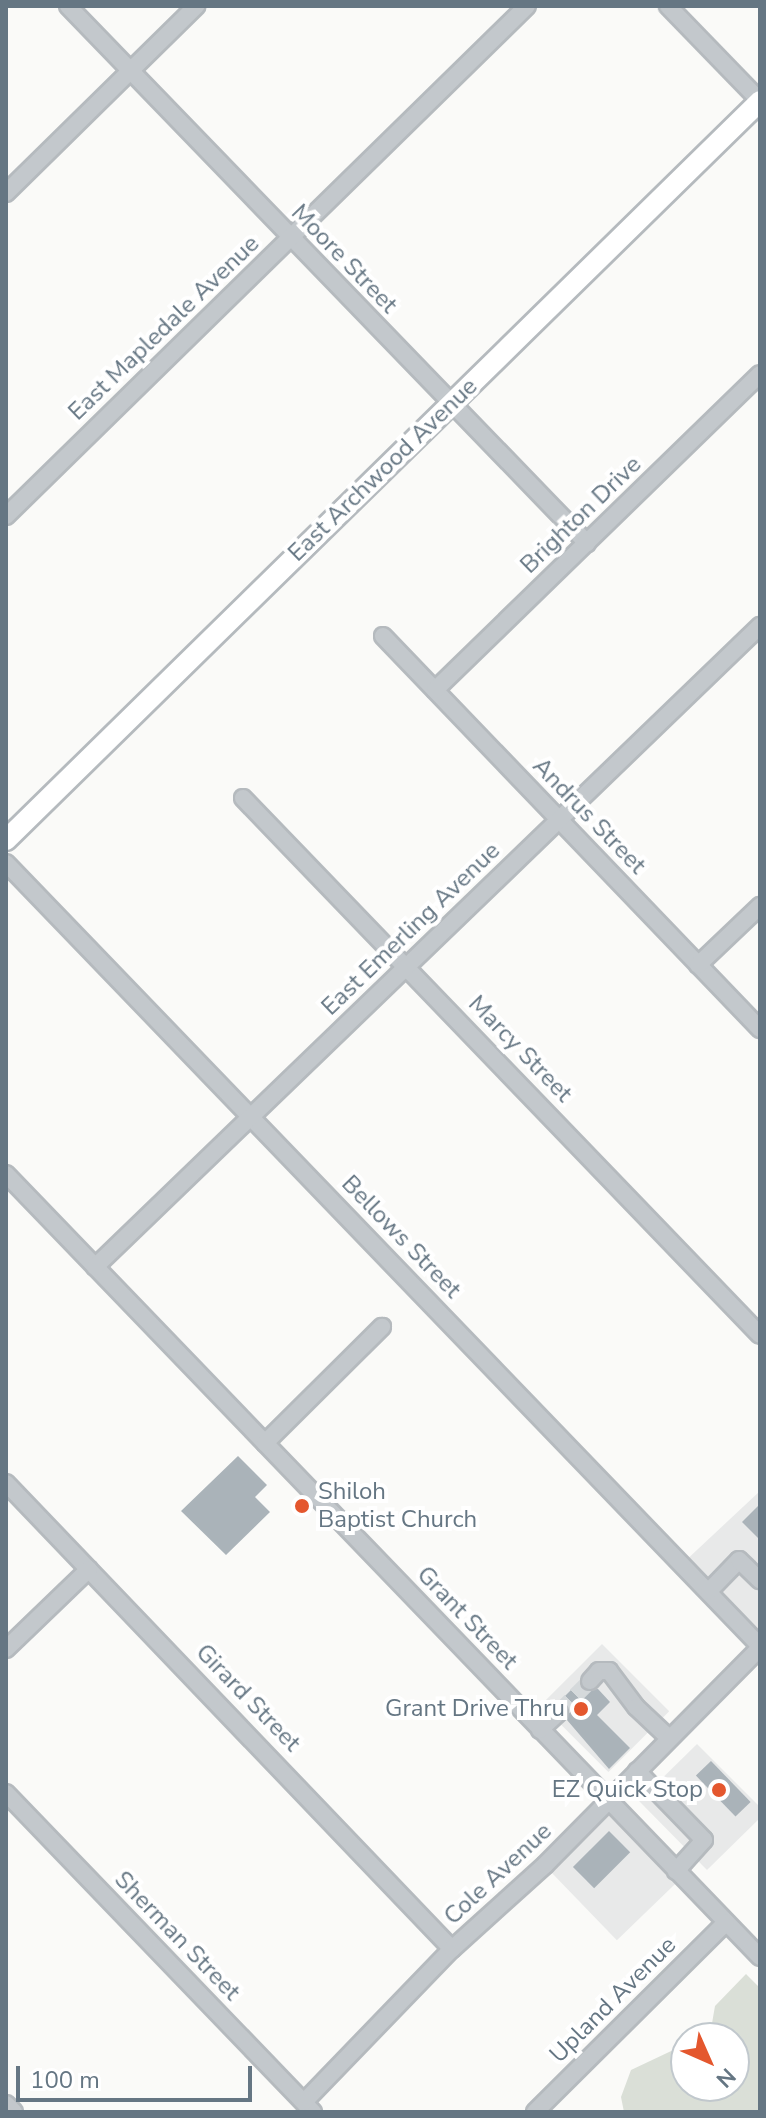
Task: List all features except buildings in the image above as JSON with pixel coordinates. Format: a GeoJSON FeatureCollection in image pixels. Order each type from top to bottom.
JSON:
{"type":"FeatureCollection","features":[{"type":"Feature","properties":{"kind":"main road","name":"East Archwood Avenue"},"geometry":{"type":"LineString","coordinates":[[6,840],[760,101]]}},
{"type":"Feature","properties":{"kind":"street","name":"Moore Street"},"geometry":{"type":"LineString","coordinates":[[68,6],[587,543]]}},
{"type":"Feature","properties":{"kind":"street"},"geometry":{"type":"LineString","coordinates":[[6,193],[196,6]]}},
{"type":"Feature","properties":{"kind":"street","name":"East Mapledale Avenue"},"geometry":{"type":"LineString","coordinates":[[6,516],[527,6]]}},
{"type":"Feature","properties":{"kind":"street"},"geometry":{"type":"LineString","coordinates":[[668,6],[760,101]]}},
{"type":"Feature","properties":{"kind":"street","name":"Brighton Drive"},"geometry":{"type":"LineString","coordinates":[[435,690],[760,374]]}},
{"type":"Feature","properties":{"kind":"street","name":"East Emerling Avenue"},"geometry":{"type":"LineString","coordinates":[[95,1267],[760,626]]}},
{"type":"Feature","properties":{"kind":"street","name":"Andrus Street"},"geometry":{"type":"LineString","coordinates":[[383,636],[760,1029]]}},
{"type":"Feature","properties":{"kind":"street","name":"Marcy Street"},"geometry":{"type":"LineString","coordinates":[[243,798],[760,1335]]}},
{"type":"Feature","properties":{"kind":"street","name":"Bellows Street"},"geometry":{"type":"LineString","coordinates":[[6,863],[760,1647]]}},
{"type":"Feature","properties":{"kind":"street"},"geometry":{"type":"LineString","coordinates":[[698,965],[760,906]]}},
{"type":"Feature","properties":{"kind":"street","name":"Grant Street"},"geometry":{"type":"LineString","coordinates":[[6,1174],[760,1957]]}},
{"type":"Feature","properties":{"kind":"street"},"geometry":{"type":"LineString","coordinates":[[265,1443],[382,1327]]}},
{"type":"Feature","properties":{"kind":"street","name":"Girard Street"},"geometry":{"type":"LineString","coordinates":[[6,1483],[452,1949]]}},
{"type":"Feature","properties":{"kind":"street"},"geometry":{"type":"LineString","coordinates":[[709,1591],[739,1560],[760,1580]]}},
{"type":"Feature","properties":{"kind":"street"},"geometry":{"type":"LineString","coordinates":[[6,1649],[89,1569]]}},
{"type":"Feature","properties":{"kind":"street","name":"Cole Avenue"},"geometry":{"type":"LineString","coordinates":[[309,2107],[452,1949],[545,1865],[760,1647]]}},
{"type":"Feature","properties":{"kind":"street"},"geometry":{"type":"LineString","coordinates":[[590,1681],[599,1671],[609,1671],[636,1707],[669,1738]]}},
{"type":"Feature","properties":{"kind":"street"},"geometry":{"type":"LineString","coordinates":[[540,1730],[559,1712]]}},
{"type":"Feature","properties":{"kind":"street"},"geometry":{"type":"LineString","coordinates":[[637,1771],[704,1840],[676,1871]]}},
{"type":"Feature","properties":{"kind":"street","name":"Sherman Street"},"geometry":{"type":"LineString","coordinates":[[6,1793],[309,2107]]}},
{"type":"Feature","properties":{"kind":"street","name":"Upland Avenue"},"geometry":{"type":"LineString","coordinates":[[535,2112],[726,1922]]}},
{"type":"Feature","properties":{"kind":"street"},"geometry":{"type":"LineString","coordinates":[[6,2104],[14,2112]]}},
{"type":"Feature","properties":{"kind":"shaded area"},"geometry":{"type":"Polygon","coordinates":[[[760,1491],[760,1646],[682,1564],[760,1491]]]}},
{"type":"Feature","properties":{"kind":"shaded area"},"geometry":{"type":"Polygon","coordinates":[[[602,1644],[669,1711],[608,1772],[541,1705],[602,1644]]]}},
{"type":"Feature","properties":{"kind":"shaded area"},"geometry":{"type":"Polygon","coordinates":[[[697,1744],[760,1807],[760,1818],[707,1870],[639,1801],[697,1744]]]}},
{"type":"Feature","properties":{"kind":"shaded area"},"geometry":{"type":"Polygon","coordinates":[[[608,1800],[682,1877],[617,1940],[543,1863],[608,1800]]]}},
{"type":"Feature","properties":{"kind":"shaded area"},"geometry":{"type":"Polygon","coordinates":[[[746,1974],[760,1988],[760,2112],[624,2112],[621,2097],[631,2070],[670,2052],[670,2102],[750,2102],[750,2022],[712,2022],[715,2006],[746,1974]]]}},
{"type":"Feature","properties":{"kind":"tunnel"},"geometry":{"type":"LineString","coordinates":[[559,1712],[590,1681]]}},
{"type":"Feature","properties":{"kind":"place","name":"Shiloh Baptist Church"},"geometry":{"type":"Point","coordinates":[302,1506]}},
{"type":"Feature","properties":{"kind":"place","name":"Grant Drive Thru"},"geometry":{"type":"Point","coordinates":[581,1709]}},
{"type":"Feature","properties":{"kind":"place","name":"EZ Quick Stop"},"geometry":{"type":"Point","coordinates":[719,1790]}}]}
